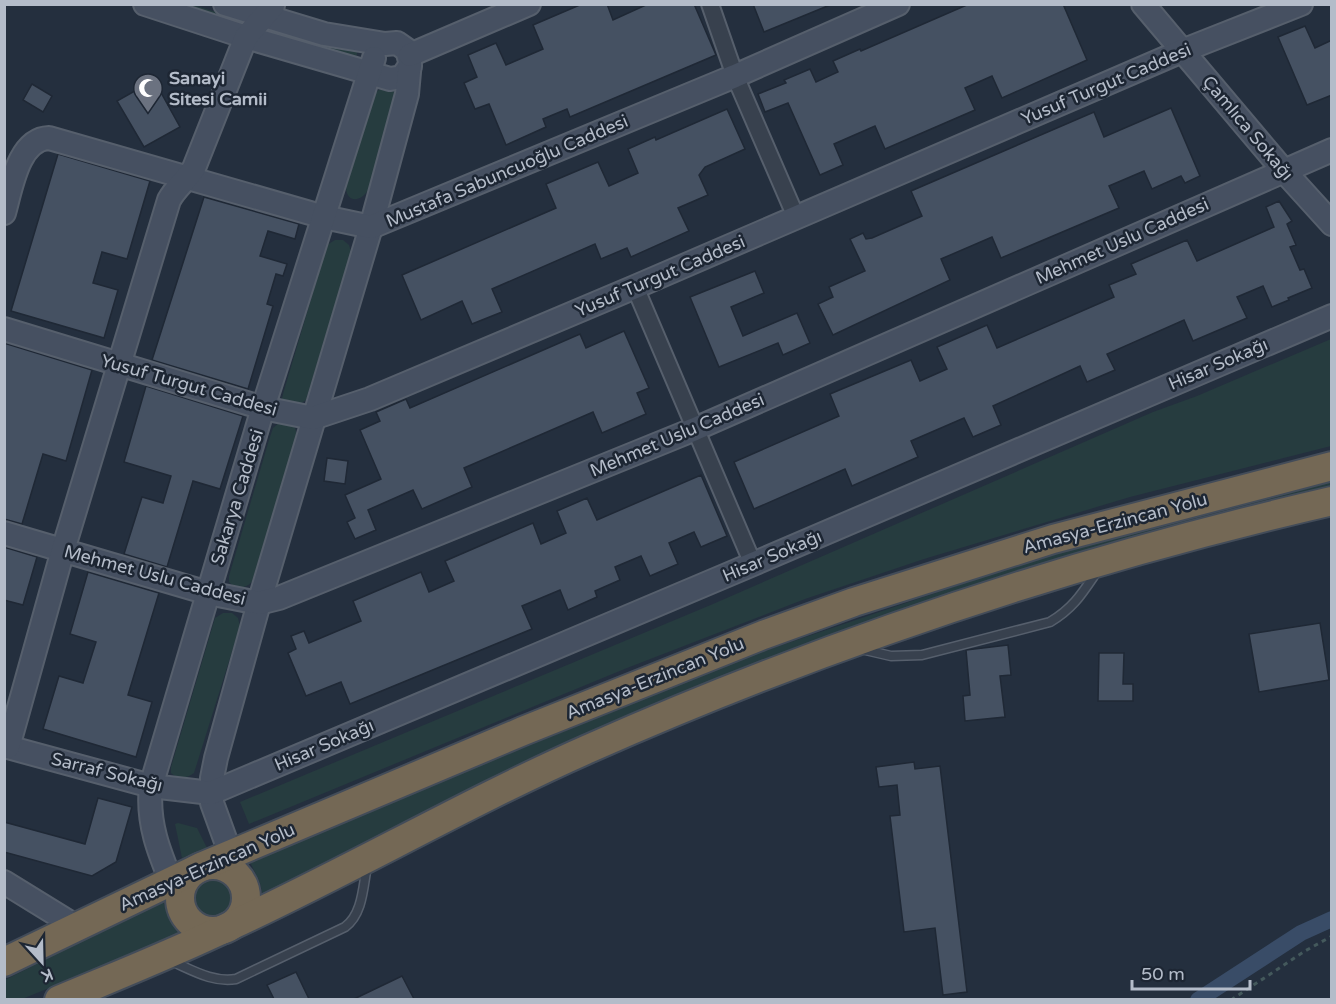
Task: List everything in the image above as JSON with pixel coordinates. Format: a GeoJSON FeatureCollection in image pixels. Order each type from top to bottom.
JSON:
{"type":"FeatureCollection","features":[{"type":"Feature","properties":{"kind":"highway","name":"Amasya-Erzincan Yolu"},"geometry":{"type":"LineString","coordinates":[[236,867],[533,727],[763,635],[854,602],[1053,539],[1332,466]]}},
{"type":"Feature","properties":{"kind":"highway","name":"Amasya-Erzincan Yolu"},"geometry":{"type":"LineString","coordinates":[[59,999],[94,989],[160,956],[230,927],[528,776],[590,748],[843,645],[952,607],[1103,561],[1332,501]]}},
{"type":"Feature","properties":{"kind":"highway"},"geometry":{"type":"LineString","coordinates":[[223,866],[233,871],[236,867],[245,890],[246,900],[237,920],[230,927],[209,931],[190,922],[183,914],[175,892],[180,892],[184,881],[201,867],[223,866]]}},
{"type":"Feature","properties":{"kind":"highway","name":"Amasya-Erzincan Yolu"},"geometry":{"type":"LineString","coordinates":[[4,962],[76,927],[175,892]]}},
{"type":"Feature","properties":{"kind":"street"},"geometry":{"type":"LineString","coordinates":[[145,4],[246,38],[378,63]]}},
{"type":"Feature","properties":{"kind":"street"},"geometry":{"type":"LineString","coordinates":[[246,38],[239,6],[269,10],[324,34],[378,63],[396,79],[402,77],[410,61],[529,4]]}},
{"type":"Feature","properties":{"kind":"street"},"geometry":{"type":"LineString","coordinates":[[710,4],[735,76],[796,217]]}},
{"type":"Feature","properties":{"kind":"street","name":"Mustafa Sabuncuoğlu Caddesi"},"geometry":{"type":"LineString","coordinates":[[4,213],[22,156],[34,143],[43,138],[49,138],[324,217],[371,227],[735,76],[898,4]]}},
{"type":"Feature","properties":{"kind":"street","name":"Çamlıca Sokağı"},"geometry":{"type":"LineString","coordinates":[[1143,4],[1283,170],[1332,224]]}},
{"type":"Feature","properties":{"kind":"street","name":"Yusuf Turgut Caddesi"},"geometry":{"type":"LineString","coordinates":[[4,329],[263,408],[313,418],[370,399],[1182,51],[1301,4]]}},
{"type":"Feature","properties":{"kind":"street"},"geometry":{"type":"LineString","coordinates":[[6,746],[118,365],[170,200],[173,192],[189,178],[194,168],[246,38],[269,10]]}},
{"type":"Feature","properties":{"kind":"street"},"geometry":{"type":"LineString","coordinates":[[236,867],[212,803],[211,793],[216,758],[313,418],[371,227],[407,94],[410,61],[407,50],[397,43],[378,63]]}},
{"type":"Feature","properties":{"kind":"street","name":"Sakarya Caddesi"},"geometry":{"type":"LineString","coordinates":[[175,892],[152,829],[149,802],[151,786],[263,408],[324,217],[378,63]]}},
{"type":"Feature","properties":{"kind":"street","name":"Mehmet Uslu Caddesi"},"geometry":{"type":"LineString","coordinates":[[4,533],[208,593],[259,603],[298,591],[695,429],[1332,150]]}},
{"type":"Feature","properties":{"kind":"street"},"geometry":{"type":"LineString","coordinates":[[635,287],[753,564]]}},
{"type":"Feature","properties":{"kind":"street","name":"Hisar Sokağı"},"geometry":{"type":"LineString","coordinates":[[211,793],[1332,316]]}},
{"type":"Feature","properties":{"kind":"street","name":"Sarraf Sokağı"},"geometry":{"type":"LineString","coordinates":[[6,746],[151,786],[211,793]]}},
{"type":"Feature","properties":{"kind":"street"},"geometry":{"type":"LineString","coordinates":[[4,882],[76,927]]}},
{"type":"Feature","properties":{"kind":"lane"},"geometry":{"type":"LineString","coordinates":[[843,645],[891,656],[922,655],[1050,622],[1076,603],[1103,561]]}},
{"type":"Feature","properties":{"kind":"lane"},"geometry":{"type":"LineString","coordinates":[[160,956],[209,977],[227,981],[236,979],[345,927],[357,914],[369,856]]}},
{"type":"Feature","properties":{"kind":"path"},"geometry":{"type":"LineString","coordinates":[[1231,999],[1332,936]]}},
{"type":"Feature","properties":{"kind":"green space"},"geometry":{"type":"Polygon","coordinates":[[[180,5],[193,5],[342,50],[343,47],[358,50],[355,61],[180,5]]]}},
{"type":"Feature","properties":{"kind":"green space"},"geometry":{"type":"Polygon","coordinates":[[[384,87],[392,87],[396,92],[396,100],[368,190],[362,197],[352,199],[346,188],[376,92],[384,87]]]}},
{"type":"Feature","properties":{"kind":"green space"},"geometry":{"type":"Polygon","coordinates":[[[335,240],[343,240],[349,245],[351,252],[306,400],[300,404],[286,403],[282,399],[283,394],[327,245],[335,240]]]}},
{"type":"Feature","properties":{"kind":"green space"},"geometry":{"type":"Polygon","coordinates":[[[1331,339],[1331,446],[1130,497],[924,559],[805,599],[627,668],[249,824],[240,802],[713,604],[1153,412],[1197,396],[1331,339]]]}},
{"type":"Feature","properties":{"kind":"green space"},"geometry":{"type":"Polygon","coordinates":[[[280,422],[289,422],[295,428],[297,435],[252,582],[243,587],[237,587],[229,582],[229,576],[269,440],[273,428],[280,422]]]}},
{"type":"Feature","properties":{"kind":"green space"},"geometry":{"type":"Polygon","coordinates":[[[1331,479],[1331,490],[516,767],[263,896],[260,883],[250,862],[253,857],[755,654],[1024,563],[1331,479]]]}},
{"type":"Feature","properties":{"kind":"green space"},"geometry":{"type":"Polygon","coordinates":[[[223,613],[232,613],[238,618],[240,626],[194,773],[180,778],[171,773],[171,767],[215,618],[223,613]]]}},
{"type":"Feature","properties":{"kind":"green space"},"geometry":{"type":"Polygon","coordinates":[[[175,824],[197,828],[207,848],[182,858],[175,824]]]}},
{"type":"Feature","properties":{"kind":"green space"},"geometry":{"type":"Polygon","coordinates":[[[213,876],[228,882],[234,897],[228,912],[213,918],[198,912],[192,897],[198,882],[213,876]]]}},
{"type":"Feature","properties":{"kind":"green space"},"geometry":{"type":"Polygon","coordinates":[[[162,900],[180,935],[22,999],[5,1000],[5,980],[162,900]]]}},
{"type":"Feature","properties":{"kind":"building"},"geometry":{"type":"Polygon","coordinates":[[[582,4],[607,4],[613,20],[648,4],[694,4],[716,55],[570,117],[567,109],[543,119],[546,127],[506,145],[489,104],[475,109],[464,83],[477,77],[468,55],[496,43],[506,65],[543,49],[533,25],[582,4]]]}},
{"type":"Feature","properties":{"kind":"building"},"geometry":{"type":"Polygon","coordinates":[[[753,4],[830,5],[764,32],[753,4]]]}},
{"type":"Feature","properties":{"kind":"building"},"geometry":{"type":"Polygon","coordinates":[[[969,4],[1063,4],[1087,60],[1002,98],[992,76],[965,88],[975,110],[885,149],[875,126],[834,144],[843,165],[820,175],[788,103],[765,112],[758,94],[786,83],[784,80],[810,69],[816,82],[838,72],[833,61],[969,4]]]}},
{"type":"Feature","properties":{"kind":"building"},"geometry":{"type":"Polygon","coordinates":[[[1305,26],[1315,48],[1332,40],[1332,95],[1307,105],[1278,37],[1305,26]]]}},
{"type":"Feature","properties":{"kind":"building","name":"Sanayi Sitesi Camii"},"geometry":{"type":"Polygon","coordinates":[[[154,80],[180,127],[144,147],[117,101],[154,80]]]}},
{"type":"Feature","properties":{"kind":"building"},"geometry":{"type":"Polygon","coordinates":[[[32,84],[52,96],[43,112],[23,100],[32,84]]]}},
{"type":"Feature","properties":{"kind":"building"},"geometry":{"type":"Polygon","coordinates":[[[1171,108],[1200,176],[1185,183],[1181,176],[1152,189],[1144,171],[1109,186],[1119,208],[1001,258],[992,237],[941,259],[950,280],[833,335],[818,304],[833,297],[829,287],[865,271],[850,239],[863,233],[866,239],[872,238],[922,216],[911,191],[1094,112],[1104,137],[1171,108]]]}},
{"type":"Feature","properties":{"kind":"building"},"geometry":{"type":"Polygon","coordinates":[[[727,109],[745,149],[705,167],[699,175],[708,195],[678,208],[689,231],[631,257],[627,248],[601,259],[595,244],[492,289],[502,312],[472,324],[462,301],[421,320],[402,275],[556,208],[546,184],[598,162],[609,186],[638,173],[628,149],[655,137],[656,140],[727,109]]]}},
{"type":"Feature","properties":{"kind":"building"},"geometry":{"type":"Polygon","coordinates":[[[58,154],[150,181],[127,259],[102,252],[93,283],[118,290],[104,338],[11,311],[58,154]]]}},
{"type":"Feature","properties":{"kind":"building"},"geometry":{"type":"Polygon","coordinates":[[[204,197],[299,224],[295,239],[268,231],[260,256],[287,264],[283,276],[276,274],[267,304],[273,306],[248,389],[152,360],[204,197]]]}},
{"type":"Feature","properties":{"kind":"building"},"geometry":{"type":"Polygon","coordinates":[[[1279,201],[1292,221],[1287,224],[1296,245],[1290,247],[1300,270],[1304,269],[1312,288],[1272,307],[1263,286],[1237,297],[1247,318],[1193,341],[1184,320],[1107,354],[1115,370],[1087,382],[1080,366],[993,406],[1001,425],[973,437],[964,418],[911,441],[918,457],[852,486],[845,469],[754,509],[734,462],[839,416],[830,394],[911,360],[920,381],[947,369],[937,347],[987,325],[997,348],[1114,297],[1109,285],[1136,274],[1131,264],[1187,240],[1197,261],[1274,227],[1266,207],[1279,201]]]}},
{"type":"Feature","properties":{"kind":"building"},"geometry":{"type":"Polygon","coordinates":[[[755,271],[764,293],[731,307],[743,336],[797,313],[810,343],[783,355],[778,343],[719,367],[690,297],[755,271]]]}},
{"type":"Feature","properties":{"kind":"building"},"geometry":{"type":"Polygon","coordinates":[[[624,331],[649,388],[637,393],[646,414],[602,433],[593,412],[464,468],[472,487],[422,509],[413,490],[368,510],[376,530],[355,539],[347,522],[355,518],[345,495],[381,479],[360,430],[380,421],[376,412],[406,399],[410,408],[580,334],[586,348],[624,331]]]}},
{"type":"Feature","properties":{"kind":"building"},"geometry":{"type":"Polygon","coordinates":[[[4,343],[92,370],[66,461],[43,454],[22,524],[4,519],[4,343]]]}},
{"type":"Feature","properties":{"kind":"building"},"geometry":{"type":"Polygon","coordinates":[[[146,386],[243,416],[220,489],[193,481],[167,567],[124,554],[142,497],[163,503],[171,476],[124,462],[146,386]]]}},
{"type":"Feature","properties":{"kind":"building"},"geometry":{"type":"Polygon","coordinates":[[[327,458],[348,461],[345,484],[324,481],[327,458]]]}},
{"type":"Feature","properties":{"kind":"building"},"geometry":{"type":"Polygon","coordinates":[[[701,475],[727,536],[701,547],[694,532],[669,543],[678,564],[650,576],[641,556],[615,567],[620,580],[595,591],[597,597],[568,610],[560,590],[522,606],[532,629],[350,704],[341,682],[306,696],[288,653],[296,649],[291,636],[304,631],[309,643],[361,621],[353,601],[421,572],[429,592],[454,581],[445,561],[533,523],[541,544],[566,533],[557,511],[587,498],[597,520],[701,475]]]}},
{"type":"Feature","properties":{"kind":"building"},"geometry":{"type":"Polygon","coordinates":[[[4,547],[37,557],[23,605],[4,600],[4,547]]]}},
{"type":"Feature","properties":{"kind":"building"},"geometry":{"type":"Polygon","coordinates":[[[88,572],[159,593],[128,695],[152,702],[136,757],[43,729],[59,676],[83,683],[96,642],[70,634],[88,572]]]}},
{"type":"Feature","properties":{"kind":"building"},"geometry":{"type":"Polygon","coordinates":[[[1320,623],[1329,680],[1259,692],[1249,634],[1320,623]]]}},
{"type":"Feature","properties":{"kind":"building"},"geometry":{"type":"Polygon","coordinates":[[[1008,645],[1011,675],[1000,676],[1005,717],[965,721],[963,696],[970,695],[966,650],[1008,645]]]}},
{"type":"Feature","properties":{"kind":"building"},"geometry":{"type":"Polygon","coordinates":[[[1099,653],[1124,653],[1123,684],[1133,684],[1133,701],[1098,701],[1099,653]]]}},
{"type":"Feature","properties":{"kind":"building"},"geometry":{"type":"Polygon","coordinates":[[[914,762],[915,769],[940,766],[967,992],[943,995],[935,928],[904,932],[890,816],[900,815],[897,785],[879,787],[876,767],[914,762]]]}},
{"type":"Feature","properties":{"kind":"building"},"geometry":{"type":"Polygon","coordinates":[[[98,798],[132,807],[116,862],[92,876],[4,852],[4,822],[85,844],[98,798]]]}},
{"type":"Feature","properties":{"kind":"building"},"geometry":{"type":"Polygon","coordinates":[[[296,972],[309,999],[274,999],[267,985],[296,972]]]}},
{"type":"Feature","properties":{"kind":"building"},"geometry":{"type":"Polygon","coordinates":[[[402,976],[414,999],[354,999],[402,976]]]}},
{"type":"Feature","properties":{"kind":"waterway"},"geometry":{"type":"LineString","coordinates":[[1198,1000],[1301,933],[1332,919]]}},
{"type":"Feature","properties":{"kind":"place","name":"Sanayi Sitesi Camii"},"geometry":{"type":"Point","coordinates":[148,114]}}]}
